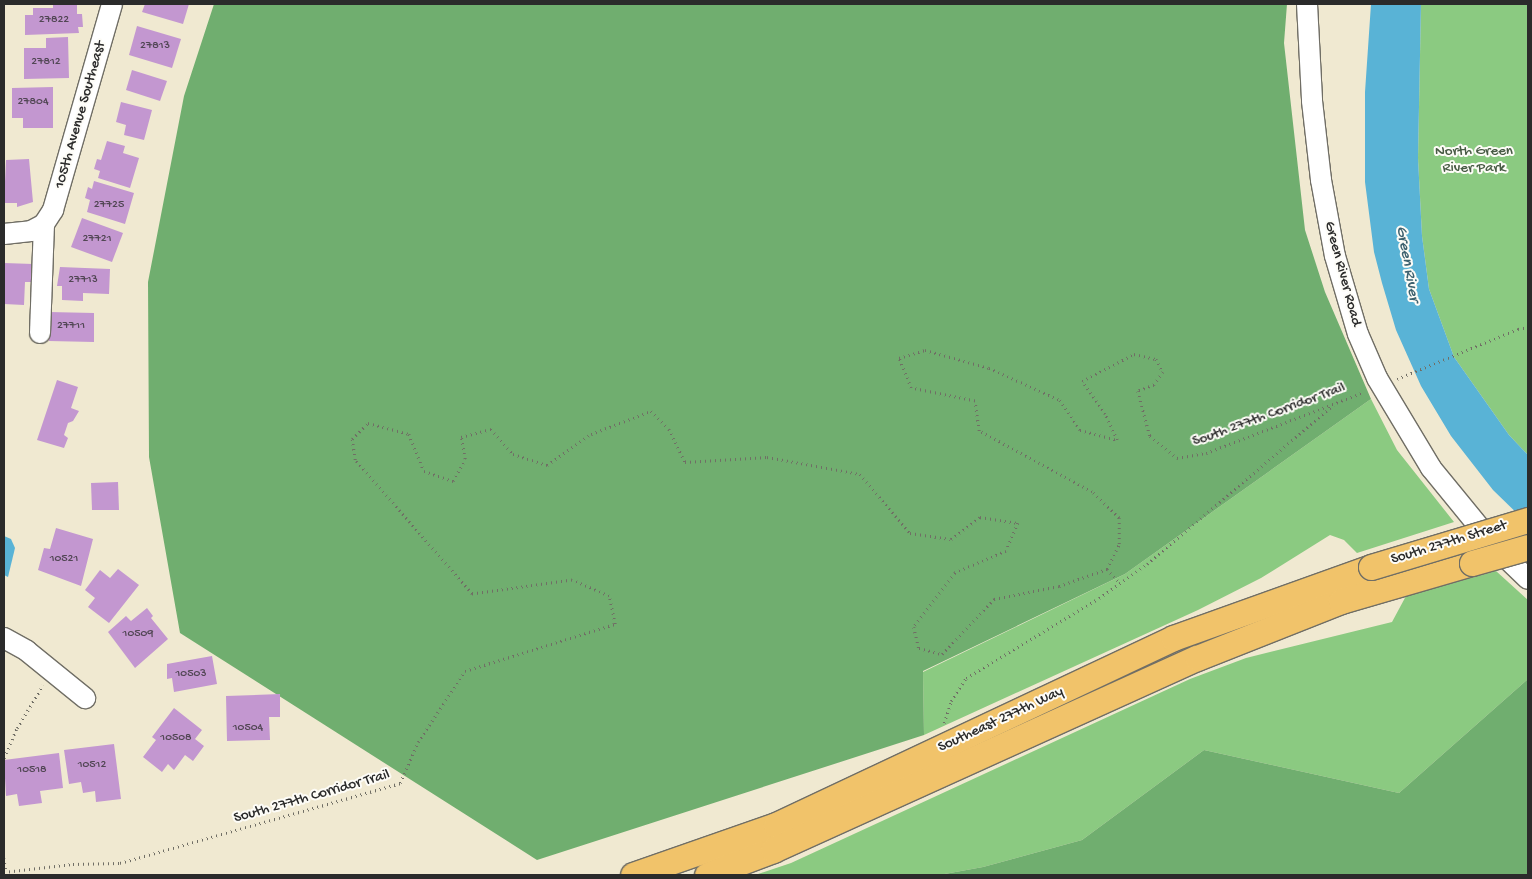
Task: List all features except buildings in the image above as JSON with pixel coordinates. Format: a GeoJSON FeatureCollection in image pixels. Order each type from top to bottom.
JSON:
{"type":"FeatureCollection","features":[{"type":"Feature","properties":{"kind":"main road","name":"South 277th Street"},"geometry":{"type":"LineString","coordinates":[[1374,578],[1528,520]]}},
{"type":"Feature","properties":{"kind":"main road","name":"South 277th Street"},"geometry":{"type":"LineString","coordinates":[[1374,578],[1528,547]]}},
{"type":"Feature","properties":{"kind":"main road","name":"Southeast 277th Way"},"geometry":{"type":"LineString","coordinates":[[633,875],[776,825],[1174,638],[1374,578]]}},
{"type":"Feature","properties":{"kind":"main road","name":"Southeast 277th Way"},"geometry":{"type":"LineString","coordinates":[[707,875],[782,846],[1374,578]]}},
{"type":"Feature","properties":{"kind":"street","name":"105th Avenue Southeast"},"geometry":{"type":"LineString","coordinates":[[44,224],[53,210],[112,4]]}},
{"type":"Feature","properties":{"kind":"street","name":"Green River Road"},"geometry":{"type":"LineString","coordinates":[[1307,4],[1312,101],[1327,217],[1358,334],[1382,386],[1431,468],[1499,550],[1528,579]]}},
{"type":"Feature","properties":{"kind":"street"},"geometry":{"type":"LineString","coordinates":[[4,234],[31,231],[44,224]]}},
{"type":"Feature","properties":{"kind":"street"},"geometry":{"type":"LineString","coordinates":[[40,333],[44,224]]}},
{"type":"Feature","properties":{"kind":"street"},"geometry":{"type":"LineString","coordinates":[[4,638],[52,671],[85,698]]}},
{"type":"Feature","properties":{"kind":"path","name":"South 277th Corridor Trail"},"geometry":{"type":"LineString","coordinates":[[5,872],[120,863],[400,783],[418,742],[465,670],[615,624],[609,596],[572,580],[472,594],[355,460],[352,439],[368,423],[409,434],[424,471],[453,481],[465,459],[461,436],[491,429],[514,454],[547,465],[591,434],[651,411],[670,429],[685,462],[767,457],[860,474],[910,533],[951,539],[980,517],[1018,523],[1006,552],[955,573],[914,627],[919,648],[942,654],[994,600],[1059,586],[1107,569],[1119,544],[1119,518],[1092,492],[979,431],[975,402],[911,388],[899,358],[925,350],[989,368],[1060,400],[1080,430],[1117,440],[1105,414],[1082,381],[1134,354],[1156,359],[1163,372],[1154,384],[1138,391],[1150,436],[1177,458],[1206,453],[1382,386],[1518,329],[1528,327]]}},
{"type":"Feature","properties":{"kind":"path"},"geometry":{"type":"LineString","coordinates":[[937,750],[950,701],[966,678],[1120,583],[1336,403]]}},
{"type":"Feature","properties":{"kind":"path"},"geometry":{"type":"LineString","coordinates":[[1107,569],[1120,583]]}},
{"type":"Feature","properties":{"kind":"path"},"geometry":{"type":"LineString","coordinates":[[4,758],[17,728],[52,671]]}},
{"type":"Feature","properties":{"kind":"path"},"geometry":{"type":"LineString","coordinates":[[4,858],[5,872]]}},
{"type":"Feature","properties":{"kind":"green space"},"geometry":{"type":"Polygon","coordinates":[[[214,4],[1287,4],[1284,43],[1305,230],[1325,292],[1371,399],[1125,574],[923,671],[924,735],[537,860],[180,633],[149,457],[148,282],[184,96],[214,4]]]}},
{"type":"Feature","properties":{"kind":"green space","name":"North Green River Park"},"geometry":{"type":"Polygon","coordinates":[[[1421,4],[1528,4],[1528,455],[1509,435],[1454,357],[1429,289],[1422,236],[1418,158],[1421,4]]]}},
{"type":"Feature","properties":{"kind":"green space"},"geometry":{"type":"Polygon","coordinates":[[[1371,399],[1397,450],[1454,522],[1357,553],[1344,540],[1330,535],[1261,578],[1198,610],[924,735],[923,672],[1125,574],[1371,399]]]}},
{"type":"Feature","properties":{"kind":"green space"},"geometry":{"type":"Polygon","coordinates":[[[1496,571],[1528,600],[1528,679],[1399,793],[1204,750],[1082,840],[983,867],[939,875],[755,875],[791,863],[1190,679],[1246,658],[1392,622],[1406,596],[1496,571]]]}},
{"type":"Feature","properties":{"kind":"green space"},"geometry":{"type":"Polygon","coordinates":[[[1528,679],[1528,875],[939,875],[983,867],[1082,840],[1204,750],[1399,793],[1528,679]]]}},
{"type":"Feature","properties":{"kind":"water","name":"Green River"},"geometry":{"type":"Polygon","coordinates":[[[1371,4],[1421,4],[1418,158],[1422,236],[1429,289],[1454,357],[1509,435],[1528,455],[1528,524],[1493,490],[1451,436],[1421,386],[1396,330],[1374,252],[1365,182],[1365,92],[1371,4]]]}},
{"type":"Feature","properties":{"kind":"water"},"geometry":{"type":"Polygon","coordinates":[[[4,536],[11,539],[15,548],[8,577],[4,575],[4,536]]]}}]}
